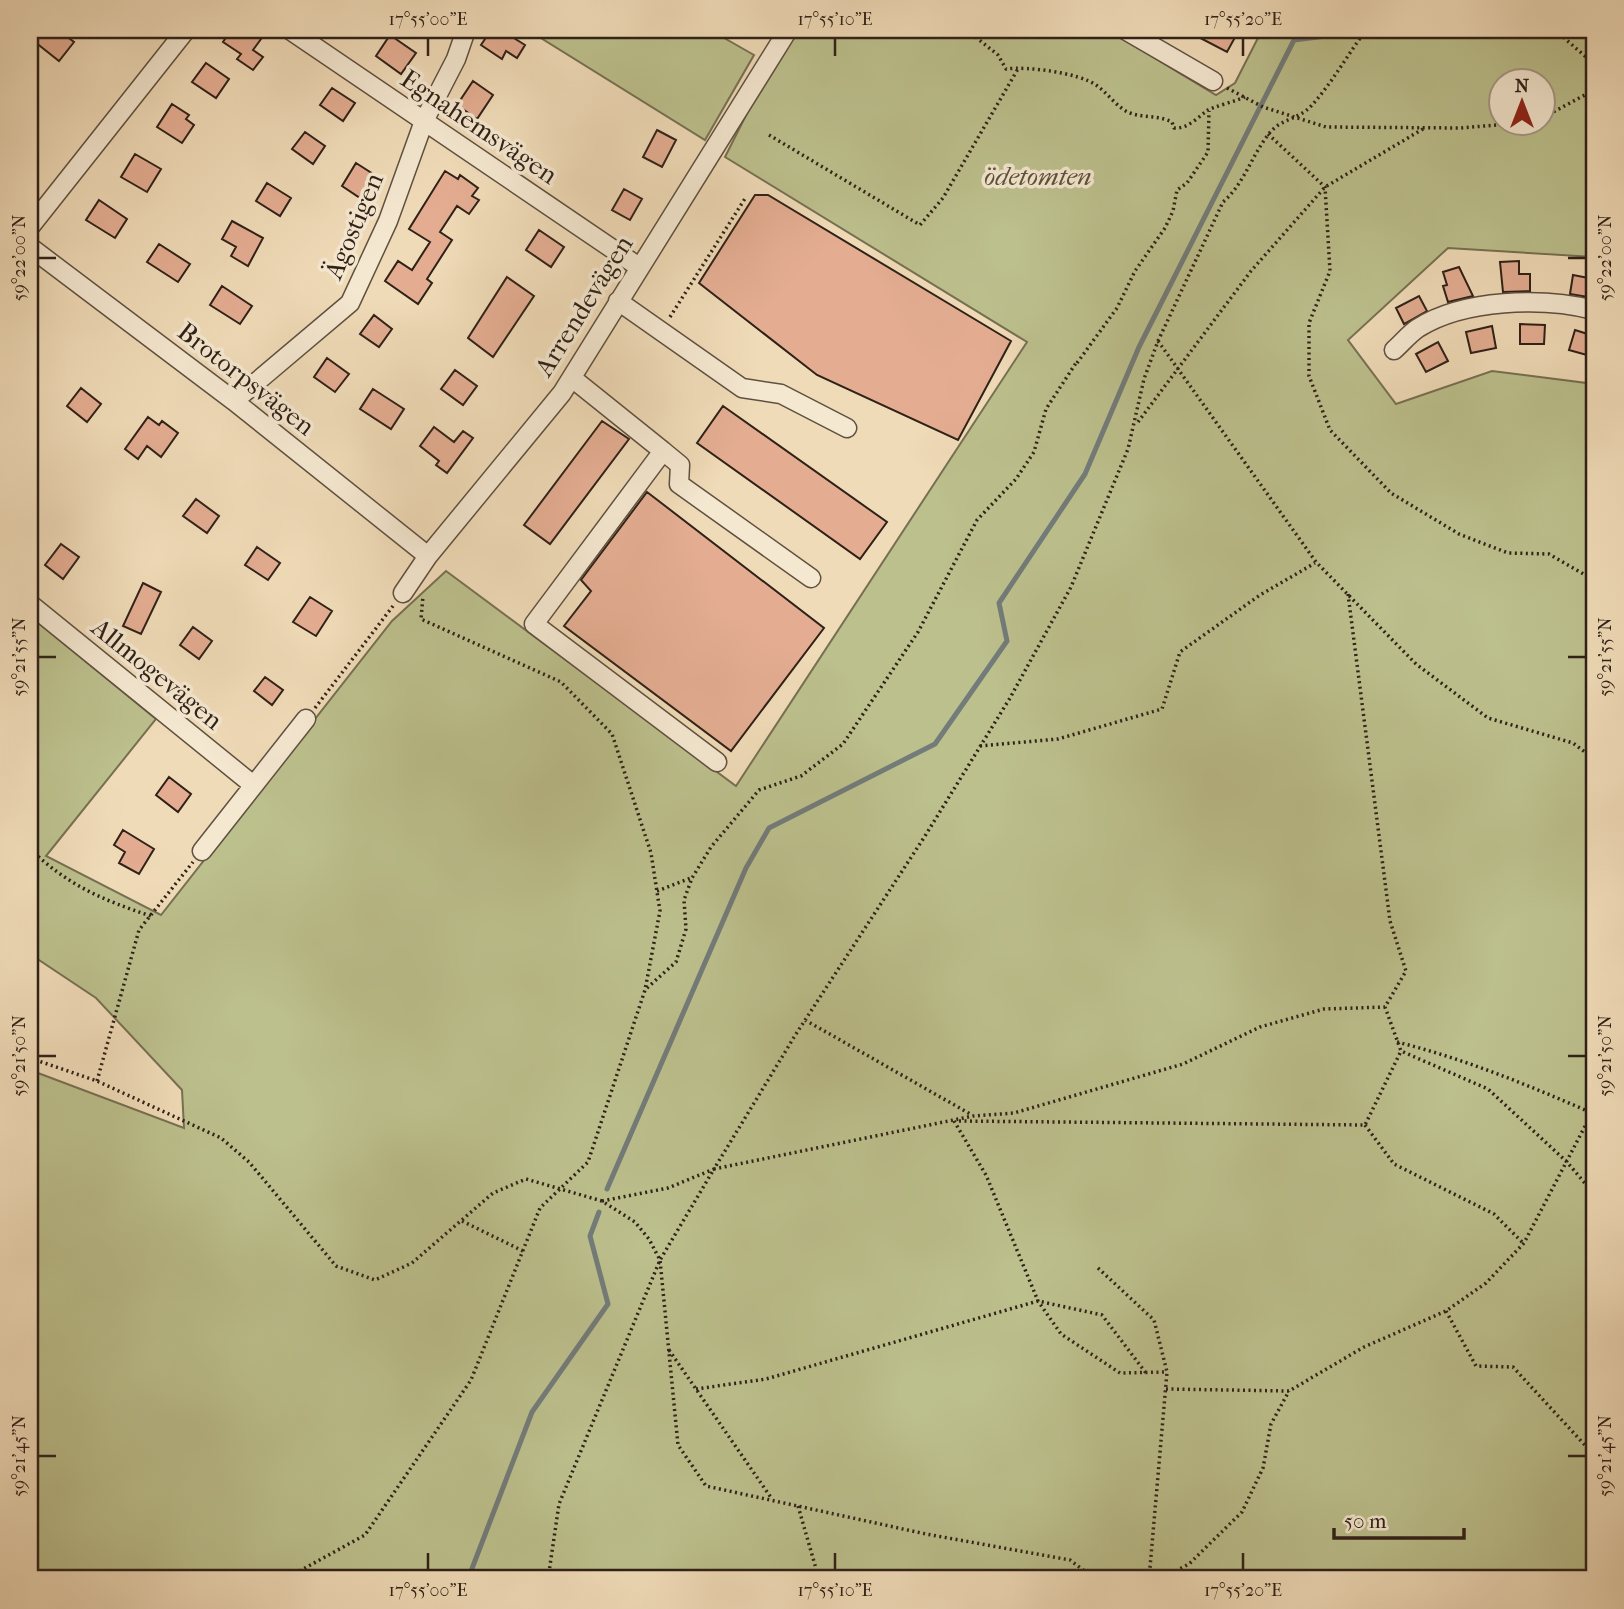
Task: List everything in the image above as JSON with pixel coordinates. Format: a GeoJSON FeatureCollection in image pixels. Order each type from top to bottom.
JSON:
{"type":"FeatureCollection","features":[{"type":"Feature","properties":{"kind":"street"},"geometry":{"type":"LineString","coordinates":[[30,227],[186,30]]}},
{"type":"Feature","properties":{"kind":"street","name":"Egnahemsvägen"},"geometry":{"type":"LineString","coordinates":[[290,30],[310,35],[424,121],[639,267]]}},
{"type":"Feature","properties":{"kind":"street","name":"Ägostigen"},"geometry":{"type":"LineString","coordinates":[[234,401],[350,303],[388,221],[424,121],[456,59],[466,30]]}},
{"type":"Feature","properties":{"kind":"street","name":"Arrendevägen"},"geometry":{"type":"LineString","coordinates":[[403,593],[562,393],[788,30]]}},
{"type":"Feature","properties":{"kind":"street"},"geometry":{"type":"LineString","coordinates":[[1125,30],[1213,81]]}},
{"type":"Feature","properties":{"kind":"street","name":"Brotorpsvägen"},"geometry":{"type":"LineString","coordinates":[[30,247],[234,401],[427,560]]}},
{"type":"Feature","properties":{"kind":"street"},"geometry":{"type":"LineString","coordinates":[[618,301],[742,388],[780,394],[847,428]]}},
{"type":"Feature","properties":{"kind":"street"},"geometry":{"type":"LineString","coordinates":[[1394,350],[1418,328],[1467,308],[1527,301],[1594,310]]}},
{"type":"Feature","properties":{"kind":"street"},"geometry":{"type":"LineString","coordinates":[[572,377],[680,465],[679,484],[811,578]]}},
{"type":"Feature","properties":{"kind":"street"},"geometry":{"type":"LineString","coordinates":[[663,450],[534,624],[717,762]]}},
{"type":"Feature","properties":{"kind":"street","name":"Allmogevägen"},"geometry":{"type":"LineString","coordinates":[[30,604],[252,784]]}},
{"type":"Feature","properties":{"kind":"street"},"geometry":{"type":"LineString","coordinates":[[202,851],[252,784],[306,719]]}},
{"type":"Feature","properties":{"kind":"path"},"geometry":{"type":"LineString","coordinates":[[967,30],[998,55],[1006,69],[1019,67],[1093,83],[1129,113],[1164,118],[1172,122],[1174,128],[1193,122],[1210,109],[1245,97],[1263,107],[1326,127],[1423,129],[1488,125]]}},
{"type":"Feature","properties":{"kind":"path"},"geometry":{"type":"LineString","coordinates":[[548,1579],[559,1504],[660,1260],[805,1020],[980,746],[1071,587],[1136,424],[1144,379],[1158,341],[1223,202],[1235,192],[1268,134],[1282,120],[1294,118],[1311,107],[1366,30]]}},
{"type":"Feature","properties":{"kind":"path"},"geometry":{"type":"LineString","coordinates":[[1555,30],[1594,64]]}},
{"type":"Feature","properties":{"kind":"path"},"geometry":{"type":"LineString","coordinates":[[769,135],[920,225],[943,198],[1019,67]]}},
{"type":"Feature","properties":{"kind":"path"},"geometry":{"type":"LineString","coordinates":[[1558,109],[1594,90]]}},
{"type":"Feature","properties":{"kind":"path"},"geometry":{"type":"LineString","coordinates":[[645,990],[676,962],[686,929],[684,900],[692,878],[711,847],[759,790],[801,776],[843,744],[918,632],[977,520],[1016,479],[1034,452],[1046,409],[1117,308],[1135,271],[1173,211],[1177,190],[1187,183],[1208,152],[1210,109]]}},
{"type":"Feature","properties":{"kind":"path"},"geometry":{"type":"LineString","coordinates":[[1136,424],[1251,271],[1325,187],[1423,129]]}},
{"type":"Feature","properties":{"kind":"path"},"geometry":{"type":"LineString","coordinates":[[1268,134],[1325,187],[1330,271],[1310,323],[1310,376],[1330,430],[1391,493],[1459,534],[1508,553],[1549,554],[1594,580]]}},
{"type":"Feature","properties":{"kind":"path"},"geometry":{"type":"LineString","coordinates":[[662,331],[746,197]]}},
{"type":"Feature","properties":{"kind":"path"},"geometry":{"type":"LineString","coordinates":[[1158,341],[1316,562],[1416,664],[1488,718],[1573,743],[1594,759]]}},
{"type":"Feature","properties":{"kind":"path"},"geometry":{"type":"LineString","coordinates":[[1073,369],[1076,363]]}},
{"type":"Feature","properties":{"kind":"path"},"geometry":{"type":"LineString","coordinates":[[285,1579],[365,1535],[471,1380],[540,1208],[588,1162],[645,990],[660,911],[651,853],[612,734],[561,682],[421,619],[427,560]]}},
{"type":"Feature","properties":{"kind":"path"},"geometry":{"type":"LineString","coordinates":[[980,746],[1058,738],[1162,709],[1180,652],[1260,595],[1316,562]]}},
{"type":"Feature","properties":{"kind":"path"},"geometry":{"type":"LineString","coordinates":[[306,719],[403,593]]}},
{"type":"Feature","properties":{"kind":"path"},"geometry":{"type":"LineString","coordinates":[[1348,594],[1390,921],[1406,971],[1385,1007]]}},
{"type":"Feature","properties":{"kind":"path"},"geometry":{"type":"LineString","coordinates":[[30,849],[57,875],[80,888],[103,900],[151,916]]}},
{"type":"Feature","properties":{"kind":"path"},"geometry":{"type":"LineString","coordinates":[[97,1081],[139,930],[202,851]]}},
{"type":"Feature","properties":{"kind":"path"},"geometry":{"type":"LineString","coordinates":[[657,891],[692,878]]}},
{"type":"Feature","properties":{"kind":"path"},"geometry":{"type":"LineString","coordinates":[[1365,1125],[1401,1052],[1385,1007]]}},
{"type":"Feature","properties":{"kind":"path"},"geometry":{"type":"LineString","coordinates":[[602,1201],[668,1188],[714,1169],[973,1116],[1014,1113],[1183,1064],[1260,1027],[1324,1009],[1385,1007]]}},
{"type":"Feature","properties":{"kind":"path"},"geometry":{"type":"LineString","coordinates":[[805,1020],[973,1116]]}},
{"type":"Feature","properties":{"kind":"path"},"geometry":{"type":"LineString","coordinates":[[1161,1579],[1189,1564],[1242,1512],[1263,1468],[1271,1424],[1289,1391],[1364,1347],[1446,1311],[1486,1283],[1524,1243],[1593,1111],[1446,1054],[1398,1042]]}},
{"type":"Feature","properties":{"kind":"path"},"geometry":{"type":"LineString","coordinates":[[1401,1052],[1488,1089],[1567,1162],[1594,1194]]}},
{"type":"Feature","properties":{"kind":"path"},"geometry":{"type":"LineString","coordinates":[[30,1058],[97,1081],[221,1138],[249,1162],[336,1266],[375,1280],[412,1263],[493,1193],[526,1179],[602,1201],[635,1222],[649,1239],[660,1260],[678,1445],[706,1486],[1070,1560],[1096,1579]]}},
{"type":"Feature","properties":{"kind":"path"},"geometry":{"type":"LineString","coordinates":[[954,1121],[1365,1125]]}},
{"type":"Feature","properties":{"kind":"path"},"geometry":{"type":"LineString","coordinates":[[954,1121],[986,1174],[1038,1301],[1061,1334],[1120,1373],[1167,1372]]}},
{"type":"Feature","properties":{"kind":"path"},"geometry":{"type":"LineString","coordinates":[[1365,1125],[1394,1164],[1494,1214],[1524,1243]]}},
{"type":"Feature","properties":{"kind":"path"},"geometry":{"type":"LineString","coordinates":[[461,1221],[523,1251]]}},
{"type":"Feature","properties":{"kind":"path"},"geometry":{"type":"LineString","coordinates":[[1098,1268],[1154,1320],[1167,1372],[1149,1579]]}},
{"type":"Feature","properties":{"kind":"path"},"geometry":{"type":"LineString","coordinates":[[696,1389],[766,1379],[1038,1301],[1102,1315],[1146,1373]]}},
{"type":"Feature","properties":{"kind":"path"},"geometry":{"type":"LineString","coordinates":[[1446,1311],[1476,1367],[1513,1367],[1594,1455]]}},
{"type":"Feature","properties":{"kind":"path"},"geometry":{"type":"LineString","coordinates":[[668,1348],[773,1500]]}},
{"type":"Feature","properties":{"kind":"path"},"geometry":{"type":"LineString","coordinates":[[1166,1389],[1289,1391]]}},
{"type":"Feature","properties":{"kind":"path"},"geometry":{"type":"LineString","coordinates":[[798,1506],[819,1579]]}},
{"type":"Feature","properties":{"kind":"path"},"geometry":{"type":"LineString","coordinates":[[30,1573],[52,1579]]}},
{"type":"Feature","properties":{"kind":"green space"},"geometry":{"type":"Polygon","coordinates":[[[528,30],[710,30],[754,55],[705,140],[528,30]]]}},
{"type":"Feature","properties":{"kind":"green space","name":"ödetomten"},"geometry":{"type":"Polygon","coordinates":[[[789,30],[1108,30],[1216,95],[1235,83],[1262,30],[1594,30],[1594,257],[1448,248],[1348,340],[1396,404],[1492,371],[1594,384],[1594,1579],[30,1579],[30,1070],[184,1128],[182,1090],[96,998],[30,954],[30,616],[156,719],[46,856],[161,915],[392,621],[446,571],[736,786],[1027,342],[725,157],[789,30]]]}},
{"type":"Feature","properties":{"kind":"building"},"geometry":{"type":"Polygon","coordinates":[[[30,30],[58,30],[74,42],[59,61],[30,38],[30,30]]]}},
{"type":"Feature","properties":{"kind":"building"},"geometry":{"type":"Polygon","coordinates":[[[231,30],[248,30],[261,39],[253,50],[263,57],[253,70],[237,59],[241,54],[223,42],[231,30]]]}},
{"type":"Feature","properties":{"kind":"building"},"geometry":{"type":"Polygon","coordinates":[[[491,30],[501,30],[525,45],[517,58],[506,51],[502,59],[481,45],[491,30]]]}},
{"type":"Feature","properties":{"kind":"building"},"geometry":{"type":"Polygon","coordinates":[[[1185,30],[1239,30],[1227,52],[1185,30]]]}},
{"type":"Feature","properties":{"kind":"building"},"geometry":{"type":"Polygon","coordinates":[[[390,35],[416,53],[401,74],[376,56],[390,35]]]}},
{"type":"Feature","properties":{"kind":"building"},"geometry":{"type":"Polygon","coordinates":[[[206,63],[229,79],[216,98],[192,82],[206,63]]]}},
{"type":"Feature","properties":{"kind":"building"},"geometry":{"type":"Polygon","coordinates":[[[473,81],[493,95],[477,119],[457,105],[473,81]]]}},
{"type":"Feature","properties":{"kind":"building"},"geometry":{"type":"Polygon","coordinates":[[[332,88],[355,103],[343,121],[320,105],[332,88]]]}},
{"type":"Feature","properties":{"kind":"building"},"geometry":{"type":"Polygon","coordinates":[[[172,104],[189,115],[186,119],[194,125],[182,143],[157,127],[172,104]]]}},
{"type":"Feature","properties":{"kind":"building"},"geometry":{"type":"Polygon","coordinates":[[[657,130],[676,140],[662,167],[643,157],[657,130]]]}},
{"type":"Feature","properties":{"kind":"building"},"geometry":{"type":"Polygon","coordinates":[[[305,132],[325,146],[313,164],[292,149],[305,132]]]}},
{"type":"Feature","properties":{"kind":"building"},"geometry":{"type":"Polygon","coordinates":[[[135,154],[161,169],[147,192],[121,177],[135,154]]]}},
{"type":"Feature","properties":{"kind":"building"},"geometry":{"type":"Polygon","coordinates":[[[356,163],[381,179],[366,202],[342,186],[356,163]]]}},
{"type":"Feature","properties":{"kind":"building"},"geometry":{"type":"Polygon","coordinates":[[[445,171],[458,179],[460,175],[478,188],[472,196],[479,200],[469,214],[457,206],[440,232],[452,240],[427,279],[432,283],[418,304],[385,281],[398,261],[412,270],[430,242],[409,229],[445,171]]]}},
{"type":"Feature","properties":{"kind":"building"},"geometry":{"type":"Polygon","coordinates":[[[267,183],[291,198],[280,216],[256,201],[267,183]]]}},
{"type":"Feature","properties":{"kind":"building"},"geometry":{"type":"Polygon","coordinates":[[[624,189],[642,199],[630,220],[612,210],[624,189]]]}},
{"type":"Feature","properties":{"kind":"building"},"geometry":{"type":"Polygon","coordinates":[[[755,195],[768,195],[1011,341],[958,440],[817,375],[699,283],[755,195]]]}},
{"type":"Feature","properties":{"kind":"building"},"geometry":{"type":"Polygon","coordinates":[[[99,200],[127,219],[115,238],[86,220],[99,200]]]}},
{"type":"Feature","properties":{"kind":"building"},"geometry":{"type":"Polygon","coordinates":[[[232,221],[263,238],[248,266],[231,256],[236,247],[222,239],[232,221]]]}},
{"type":"Feature","properties":{"kind":"building"},"geometry":{"type":"Polygon","coordinates":[[[539,230],[564,247],[551,267],[526,250],[539,230]]]}},
{"type":"Feature","properties":{"kind":"building"},"geometry":{"type":"Polygon","coordinates":[[[159,244],[190,264],[178,282],[147,262],[159,244]]]}},
{"type":"Feature","properties":{"kind":"building"},"geometry":{"type":"Polygon","coordinates":[[[1519,261],[1519,274],[1530,274],[1530,291],[1503,292],[1500,262],[1519,261]]]}},
{"type":"Feature","properties":{"kind":"building"},"geometry":{"type":"Polygon","coordinates":[[[1459,267],[1473,296],[1448,302],[1443,286],[1447,285],[1443,272],[1459,267]]]}},
{"type":"Feature","properties":{"kind":"building"},"geometry":{"type":"Polygon","coordinates":[[[1573,275],[1594,279],[1594,298],[1570,294],[1573,275]]]}},
{"type":"Feature","properties":{"kind":"building"},"geometry":{"type":"Polygon","coordinates":[[[507,277],[534,296],[493,357],[468,338],[507,277]]]}},
{"type":"Feature","properties":{"kind":"building"},"geometry":{"type":"Polygon","coordinates":[[[222,286],[252,306],[240,324],[210,305],[222,286]]]}},
{"type":"Feature","properties":{"kind":"building"},"geometry":{"type":"Polygon","coordinates":[[[1419,296],[1427,311],[1404,324],[1396,308],[1419,296]]]}},
{"type":"Feature","properties":{"kind":"building"},"geometry":{"type":"Polygon","coordinates":[[[374,315],[392,329],[379,347],[360,334],[374,315]]]}},
{"type":"Feature","properties":{"kind":"building"},"geometry":{"type":"Polygon","coordinates":[[[1520,324],[1545,325],[1544,344],[1520,344],[1520,324]]]}},
{"type":"Feature","properties":{"kind":"building"},"geometry":{"type":"Polygon","coordinates":[[[1492,326],[1496,348],[1471,353],[1466,332],[1492,326]]]}},
{"type":"Feature","properties":{"kind":"building"},"geometry":{"type":"Polygon","coordinates":[[[1575,330],[1594,336],[1594,357],[1569,350],[1575,330]]]}},
{"type":"Feature","properties":{"kind":"building"},"geometry":{"type":"Polygon","coordinates":[[[1438,342],[1448,361],[1426,372],[1416,354],[1438,342]]]}},
{"type":"Feature","properties":{"kind":"building"},"geometry":{"type":"Polygon","coordinates":[[[327,358],[349,374],[335,392],[314,377],[327,358]]]}},
{"type":"Feature","properties":{"kind":"building"},"geometry":{"type":"Polygon","coordinates":[[[455,370],[477,386],[463,405],[441,389],[455,370]]]}},
{"type":"Feature","properties":{"kind":"building"},"geometry":{"type":"Polygon","coordinates":[[[81,388],[101,404],[87,422],[67,406],[81,388]]]}},
{"type":"Feature","properties":{"kind":"building"},"geometry":{"type":"Polygon","coordinates":[[[373,389],[404,409],[391,429],[360,409],[373,389]]]}},
{"type":"Feature","properties":{"kind":"building"},"geometry":{"type":"Polygon","coordinates":[[[723,406],[887,522],[860,559],[697,443],[723,406]]]}},
{"type":"Feature","properties":{"kind":"building"},"geometry":{"type":"Polygon","coordinates":[[[148,417],[159,425],[162,421],[178,433],[161,457],[147,446],[138,459],[125,449],[148,417]]]}},
{"type":"Feature","properties":{"kind":"building"},"geometry":{"type":"Polygon","coordinates":[[[602,421],[629,439],[550,544],[524,525],[602,421]]]}},
{"type":"Feature","properties":{"kind":"building"},"geometry":{"type":"Polygon","coordinates":[[[434,427],[454,442],[463,431],[473,438],[447,473],[436,465],[439,461],[420,446],[434,427]]]}},
{"type":"Feature","properties":{"kind":"building"},"geometry":{"type":"Polygon","coordinates":[[[647,492],[824,628],[731,751],[564,626],[591,591],[581,580],[647,492]]]}},
{"type":"Feature","properties":{"kind":"building"},"geometry":{"type":"Polygon","coordinates":[[[196,499],[219,516],[207,533],[183,516],[196,499]]]}},
{"type":"Feature","properties":{"kind":"building"},"geometry":{"type":"Polygon","coordinates":[[[61,544],[79,557],[63,579],[45,565],[61,544]]]}},
{"type":"Feature","properties":{"kind":"building"},"geometry":{"type":"Polygon","coordinates":[[[257,547],[280,563],[268,580],[245,565],[257,547]]]}},
{"type":"Feature","properties":{"kind":"building"},"geometry":{"type":"Polygon","coordinates":[[[143,583],[161,592],[141,634],[123,626],[143,583]]]}},
{"type":"Feature","properties":{"kind":"building"},"geometry":{"type":"Polygon","coordinates":[[[310,597],[332,611],[316,636],[293,622],[310,597]]]}},
{"type":"Feature","properties":{"kind":"building"},"geometry":{"type":"Polygon","coordinates":[[[193,627],[212,641],[199,659],[180,645],[193,627]]]}},
{"type":"Feature","properties":{"kind":"building"},"geometry":{"type":"Polygon","coordinates":[[[265,677],[283,690],[272,705],[254,691],[265,677]]]}},
{"type":"Feature","properties":{"kind":"building"},"geometry":{"type":"Polygon","coordinates":[[[169,777],[191,794],[178,812],[156,795],[169,777]]]}},
{"type":"Feature","properties":{"kind":"building"},"geometry":{"type":"Polygon","coordinates":[[[123,830],[154,849],[139,874],[119,863],[125,852],[114,845],[123,830]]]}},
{"type":"Feature","properties":{"kind":"waterway"},"geometry":{"type":"LineString","coordinates":[[607,1189],[746,868],[769,828],[935,744],[1007,641],[999,603],[1085,474],[1139,347],[1294,40],[1342,34],[1344,30]]}},
{"type":"Feature","properties":{"kind":"waterway"},"geometry":{"type":"LineString","coordinates":[[468,1579],[532,1412],[608,1304],[590,1236],[599,1212]]}}]}
